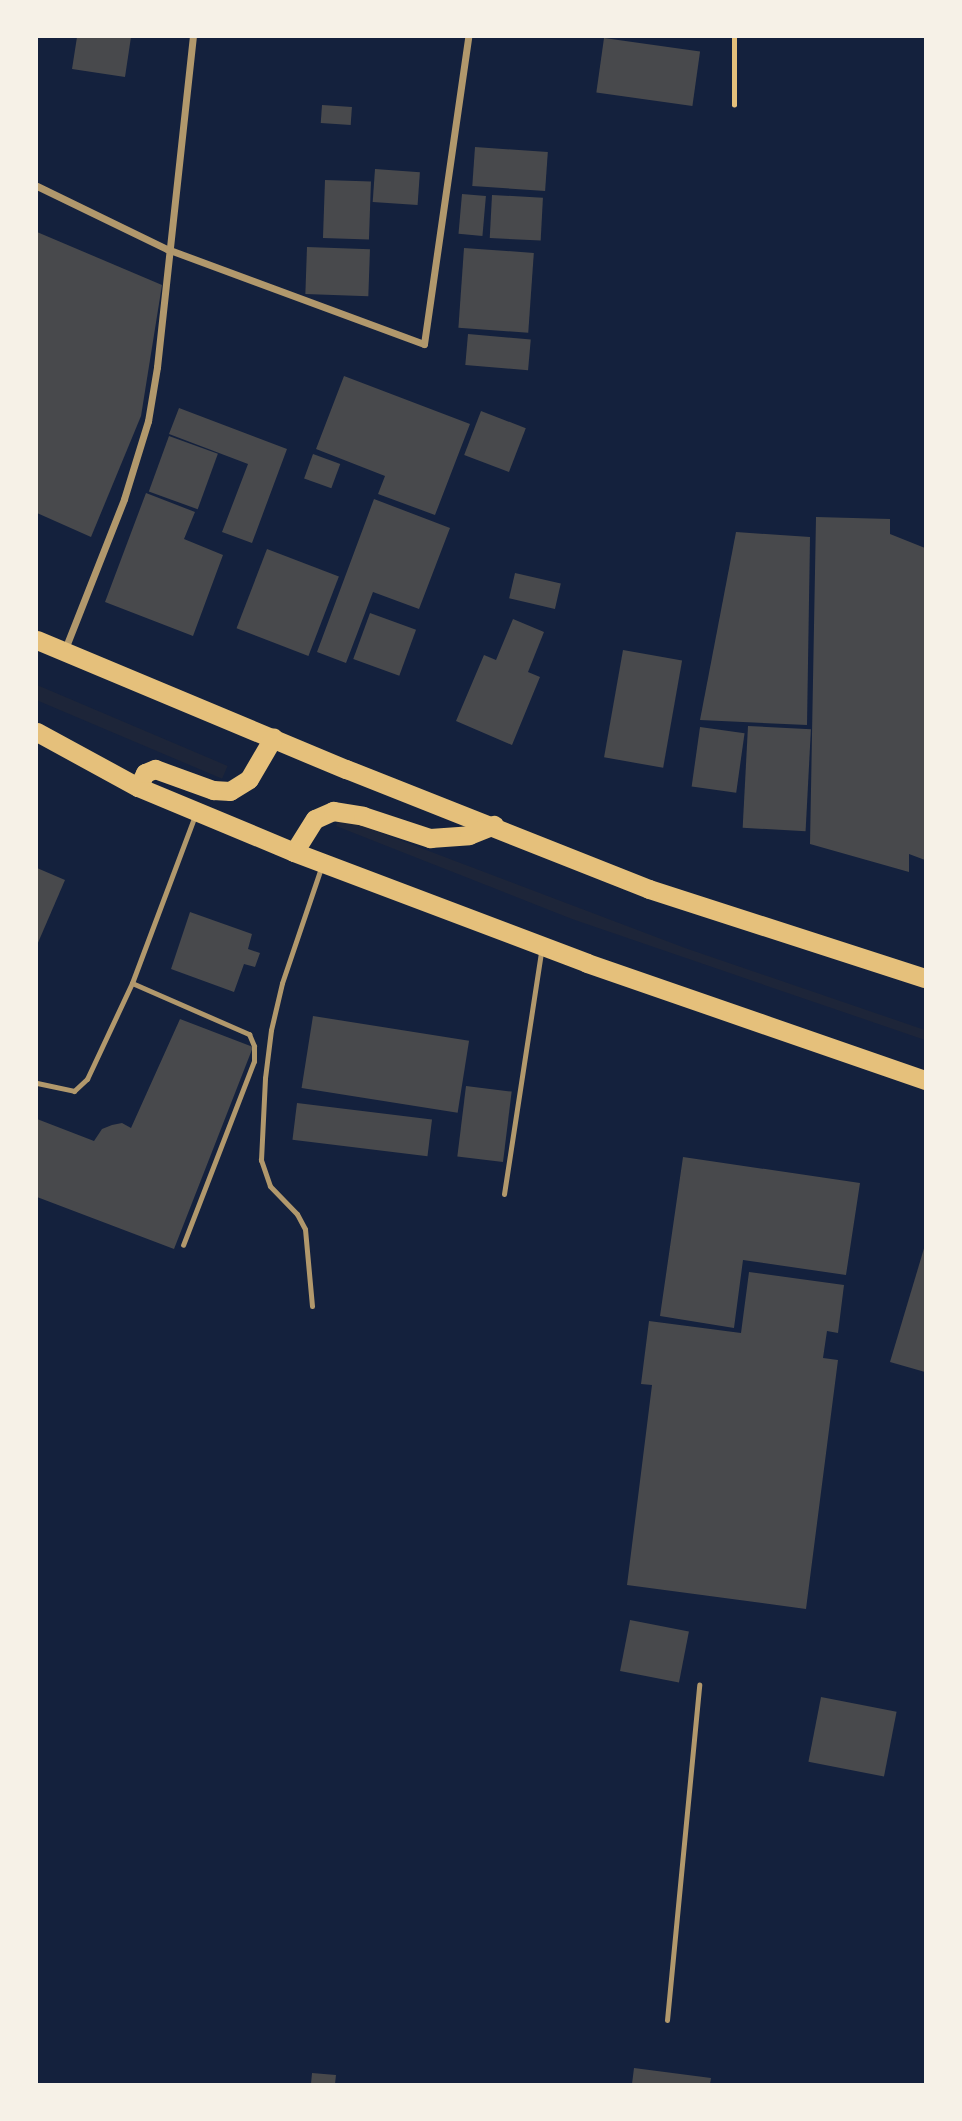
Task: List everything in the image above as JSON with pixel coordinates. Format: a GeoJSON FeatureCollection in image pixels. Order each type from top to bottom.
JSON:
{"type":"FeatureCollection","features":[{"type":"Feature","properties":{"kind":"highway"},"geometry":{"type":"LineString","coordinates":[[37,640],[346,769],[494,825],[649,889],[925,978]]}},
{"type":"Feature","properties":{"kind":"highway"},"geometry":{"type":"LineString","coordinates":[[37,732],[138,787],[294,852],[542,945],[925,1080]]}},
{"type":"Feature","properties":{"kind":"highway"},"geometry":{"type":"LineString","coordinates":[[138,787],[145,773],[155,769],[213,790],[230,791],[249,779],[273,738]]}},
{"type":"Feature","properties":{"kind":"highway"},"geometry":{"type":"LineString","coordinates":[[294,852],[315,819],[333,810],[363,816],[430,838],[469,835],[494,825]]}},
{"type":"Feature","properties":{"kind":"street"},"geometry":{"type":"LineString","coordinates":[[64,651],[124,499],[148,421],[157,367],[167,249],[193,37]]}},
{"type":"Feature","properties":{"kind":"street"},"geometry":{"type":"LineString","coordinates":[[37,186],[167,249],[424,344],[468,37]]}},
{"type":"Feature","properties":{"kind":"lane"},"geometry":{"type":"LineString","coordinates":[[37,1083],[65,1090],[81,1087],[132,983],[196,812]]}},
{"type":"Feature","properties":{"kind":"lane"},"geometry":{"type":"LineString","coordinates":[[312,1306],[305,1229],[296,1214],[270,1186],[261,1160],[265,1078],[271,1030],[282,983],[323,862]]}},
{"type":"Feature","properties":{"kind":"lane"},"geometry":{"type":"LineString","coordinates":[[504,1194],[542,945]]}},
{"type":"Feature","properties":{"kind":"lane"},"geometry":{"type":"LineString","coordinates":[[132,983],[249,1034],[254,1046],[254,1061],[183,1245]]}},
{"type":"Feature","properties":{"kind":"lane"},"geometry":{"type":"LineString","coordinates":[[667,2020],[699,1685]]}},
{"type":"Feature","properties":{"kind":"path"},"geometry":{"type":"LineString","coordinates":[[734,37],[734,105]]}},
{"type":"Feature","properties":{"kind":"shaded area"},"geometry":{"type":"Polygon","coordinates":[[[37,685],[228,766],[222,779],[37,700],[37,685]]]}},
{"type":"Feature","properties":{"kind":"shaded area"},"geometry":{"type":"Polygon","coordinates":[[[339,817],[685,948],[925,1030],[925,1040],[572,919],[336,826],[339,817]]]}},
{"type":"Feature","properties":{"kind":"building"},"geometry":{"type":"Polygon","coordinates":[[[77,37],[131,37],[125,77],[72,69],[77,37]]]}},
{"type":"Feature","properties":{"kind":"building"},"geometry":{"type":"Polygon","coordinates":[[[604,38],[700,51],[692,106],[596,92],[604,38]]]}},
{"type":"Feature","properties":{"kind":"building"},"geometry":{"type":"Polygon","coordinates":[[[322,105],[352,107],[351,125],[321,123],[322,105]]]}},
{"type":"Feature","properties":{"kind":"building"},"geometry":{"type":"Polygon","coordinates":[[[475,147],[548,152],[545,191],[472,186],[475,147]]]}},
{"type":"Feature","properties":{"kind":"building"},"geometry":{"type":"Polygon","coordinates":[[[375,169],[420,172],[418,205],[373,202],[375,169]]]}},
{"type":"Feature","properties":{"kind":"building"},"geometry":{"type":"Polygon","coordinates":[[[325,180],[371,182],[369,240],[323,238],[325,180]]]}},
{"type":"Feature","properties":{"kind":"building"},"geometry":{"type":"Polygon","coordinates":[[[462,194],[486,196],[482,236],[459,234],[462,194]]]}},
{"type":"Feature","properties":{"kind":"building"},"geometry":{"type":"Polygon","coordinates":[[[492,195],[543,198],[541,241],[490,238],[492,195]]]}},
{"type":"Feature","properties":{"kind":"building"},"geometry":{"type":"Polygon","coordinates":[[[37,232],[162,285],[141,416],[91,537],[37,513],[37,232]]]}},
{"type":"Feature","properties":{"kind":"building"},"geometry":{"type":"Polygon","coordinates":[[[307,247],[370,249],[368,296],[305,294],[307,247]]]}},
{"type":"Feature","properties":{"kind":"building"},"geometry":{"type":"Polygon","coordinates":[[[464,248],[534,253],[528,333],[458,328],[464,248]]]}},
{"type":"Feature","properties":{"kind":"building"},"geometry":{"type":"Polygon","coordinates":[[[468,334],[531,339],[528,370],[465,365],[468,334]]]}},
{"type":"Feature","properties":{"kind":"building"},"geometry":{"type":"Polygon","coordinates":[[[344,376],[470,424],[435,515],[378,494],[385,476],[316,449],[344,376]]]}},
{"type":"Feature","properties":{"kind":"building"},"geometry":{"type":"Polygon","coordinates":[[[179,408],[287,449],[252,543],[222,532],[248,464],[169,434],[179,408]]]}},
{"type":"Feature","properties":{"kind":"building"},"geometry":{"type":"Polygon","coordinates":[[[481,411],[526,428],[509,472],[464,455],[481,411]]]}},
{"type":"Feature","properties":{"kind":"building"},"geometry":{"type":"Polygon","coordinates":[[[169,436],[218,454],[198,509],[149,491],[169,436]]]}},
{"type":"Feature","properties":{"kind":"building"},"geometry":{"type":"Polygon","coordinates":[[[313,454],[340,464],[331,488],[304,478],[313,454]]]}},
{"type":"Feature","properties":{"kind":"building"},"geometry":{"type":"Polygon","coordinates":[[[146,493],[195,512],[184,539],[223,555],[193,636],[105,602],[146,493]]]}},
{"type":"Feature","properties":{"kind":"building"},"geometry":{"type":"Polygon","coordinates":[[[374,499],[450,528],[419,609],[373,592],[346,663],[317,652],[374,499]]]}},
{"type":"Feature","properties":{"kind":"building"},"geometry":{"type":"Polygon","coordinates":[[[816,517],[890,519],[890,534],[925,548],[925,860],[909,854],[909,872],[810,844],[816,517]]]}},
{"type":"Feature","properties":{"kind":"building"},"geometry":{"type":"Polygon","coordinates":[[[736,532],[810,537],[807,725],[700,720],[736,532]]]}},
{"type":"Feature","properties":{"kind":"building"},"geometry":{"type":"Polygon","coordinates":[[[267,549],[339,577],[308,656],[237,628],[267,549]]]}},
{"type":"Feature","properties":{"kind":"building"},"geometry":{"type":"Polygon","coordinates":[[[515,573],[561,584],[555,609],[509,598],[515,573]]]}},
{"type":"Feature","properties":{"kind":"building"},"geometry":{"type":"Polygon","coordinates":[[[370,613],[416,630],[399,676],[353,659],[370,613]]]}},
{"type":"Feature","properties":{"kind":"building"},"geometry":{"type":"Polygon","coordinates":[[[513,619],[544,632],[528,672],[540,677],[512,745],[456,721],[484,655],[496,660],[513,619]]]}},
{"type":"Feature","properties":{"kind":"building"},"geometry":{"type":"Polygon","coordinates":[[[623,650],[682,660],[663,768],[604,757],[623,650]]]}},
{"type":"Feature","properties":{"kind":"building"},"geometry":{"type":"Polygon","coordinates":[[[748,726],[811,729],[806,831],[743,828],[748,726]]]}},
{"type":"Feature","properties":{"kind":"building"},"geometry":{"type":"Polygon","coordinates":[[[700,727],[745,733],[736,793],[692,786],[700,727]]]}},
{"type":"Feature","properties":{"kind":"building"},"geometry":{"type":"Polygon","coordinates":[[[37,868],[65,880],[37,945],[37,868]]]}},
{"type":"Feature","properties":{"kind":"building"},"geometry":{"type":"Polygon","coordinates":[[[190,912],[252,934],[248,949],[260,953],[255,967],[244,964],[234,992],[171,969],[190,912]]]}},
{"type":"Feature","properties":{"kind":"building"},"geometry":{"type":"Polygon","coordinates":[[[313,1016],[469,1041],[458,1113],[302,1088],[313,1016]]]}},
{"type":"Feature","properties":{"kind":"building"},"geometry":{"type":"Polygon","coordinates":[[[180,1019],[253,1047],[174,1249],[37,1197],[37,1119],[94,1141],[102,1129],[112,1125],[122,1123],[131,1128],[180,1019]]]}},
{"type":"Feature","properties":{"kind":"building"},"geometry":{"type":"Polygon","coordinates":[[[466,1086],[512,1092],[503,1162],[457,1156],[466,1086]]]}},
{"type":"Feature","properties":{"kind":"building"},"geometry":{"type":"Polygon","coordinates":[[[297,1103],[432,1120],[427,1156],[292,1140],[297,1103]]]}},
{"type":"Feature","properties":{"kind":"building"},"geometry":{"type":"Polygon","coordinates":[[[683,1157],[860,1183],[846,1275],[743,1260],[734,1328],[660,1316],[683,1157]]]}},
{"type":"Feature","properties":{"kind":"building"},"geometry":{"type":"Polygon","coordinates":[[[925,1245],[925,1372],[890,1362],[925,1245]]]}},
{"type":"Feature","properties":{"kind":"building"},"geometry":{"type":"Polygon","coordinates":[[[749,1272],[844,1285],[838,1333],[827,1331],[823,1358],[838,1360],[806,1609],[627,1585],[652,1385],[641,1384],[649,1321],[741,1333],[749,1272]]]}},
{"type":"Feature","properties":{"kind":"building"},"geometry":{"type":"Polygon","coordinates":[[[630,1620],[689,1631],[679,1682],[620,1671],[630,1620]]]}},
{"type":"Feature","properties":{"kind":"building"},"geometry":{"type":"Polygon","coordinates":[[[821,1697],[897,1712],[884,1776],[808,1762],[821,1697]]]}},
{"type":"Feature","properties":{"kind":"building"},"geometry":{"type":"Polygon","coordinates":[[[634,2068],[711,2078],[710,2084],[632,2084],[634,2068]]]}},
{"type":"Feature","properties":{"kind":"building"},"geometry":{"type":"Polygon","coordinates":[[[312,2073],[336,2075],[335,2084],[311,2084],[312,2073]]]}}]}
